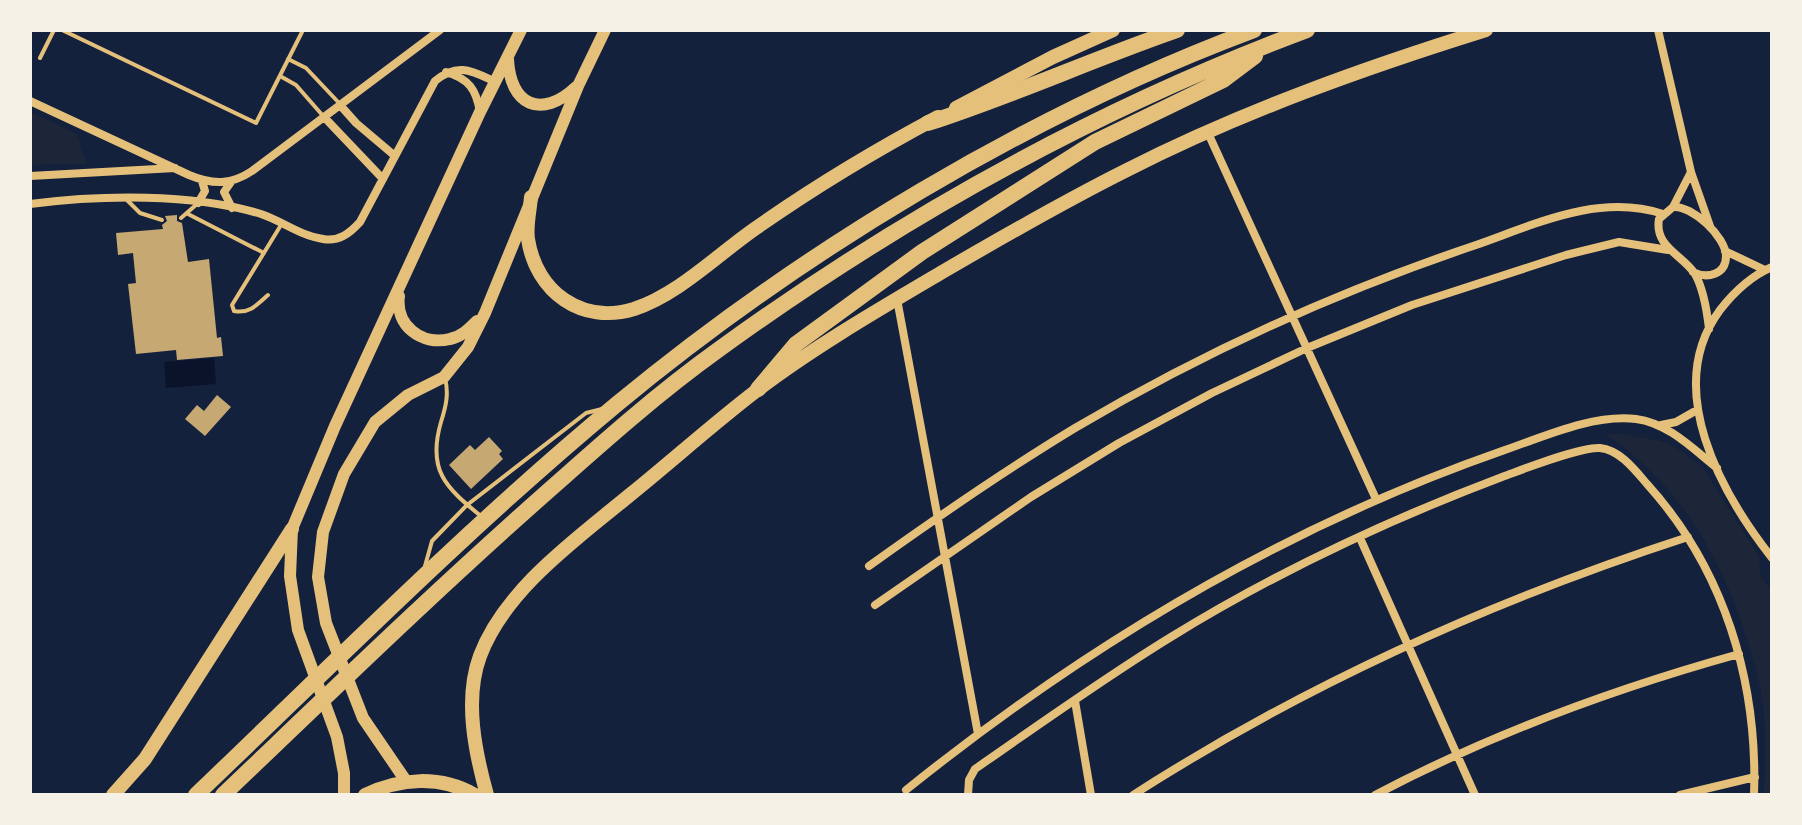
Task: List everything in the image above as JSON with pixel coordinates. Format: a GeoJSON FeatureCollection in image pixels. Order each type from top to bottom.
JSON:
{"type":"FeatureCollection","features":[{"type":"Feature","properties":{"kind":"highway"},"geometry":{"type":"LineString","coordinates":[[928,123],[1000,99],[1056,73],[1177,30]]}},
{"type":"Feature","properties":{"kind":"highway"},"geometry":{"type":"LineString","coordinates":[[196,795],[357,638],[616,405],[793,273],[894,207],[969,164],[1116,87],[1254,30]]}},
{"type":"Feature","properties":{"kind":"highway"},"geometry":{"type":"LineString","coordinates":[[223,795],[505,529],[611,436],[716,352],[855,257],[949,200],[1106,115],[1207,68],[1307,30]]}},
{"type":"Feature","properties":{"kind":"highway"},"geometry":{"type":"LineString","coordinates":[[758,389],[796,344],[922,252],[1095,142],[1223,80],[1271,44]]}},
{"type":"Feature","properties":{"kind":"main road"},"geometry":{"type":"LineString","coordinates":[[113,795],[145,759],[292,529],[335,426],[521,30]]}},
{"type":"Feature","properties":{"kind":"main road"},"geometry":{"type":"LineString","coordinates":[[406,781],[363,718],[326,623],[318,577],[323,532],[344,474],[375,422],[408,395],[444,377],[468,347],[485,313],[578,86],[605,30]]}},
{"type":"Feature","properties":{"kind":"main road"},"geometry":{"type":"LineString","coordinates":[[531,197],[527,236],[533,261],[545,284],[559,297],[578,307],[611,314],[655,300],[757,227],[928,123],[1053,57],[1113,30]]}},
{"type":"Feature","properties":{"kind":"main road"},"geometry":{"type":"LineString","coordinates":[[487,795],[479,765],[472,693],[481,655],[504,612],[550,562],[758,389],[897,299],[1043,213],[1130,168],[1379,64],[1486,30]]}},
{"type":"Feature","properties":{"kind":"main road"},"geometry":{"type":"LineString","coordinates":[[508,59],[512,85],[518,96]]}},
{"type":"Feature","properties":{"kind":"main road"},"geometry":{"type":"LineString","coordinates":[[496,82],[529,103],[546,105],[560,100],[578,86]]}},
{"type":"Feature","properties":{"kind":"main road"},"geometry":{"type":"LineString","coordinates":[[402,281],[398,307],[403,324],[415,334],[431,340],[449,339],[465,333],[485,313]]}},
{"type":"Feature","properties":{"kind":"main road"},"geometry":{"type":"LineString","coordinates":[[292,529],[290,576],[298,630],[337,737],[344,773],[344,795]]}},
{"type":"Feature","properties":{"kind":"main road"},"geometry":{"type":"LineString","coordinates":[[365,795],[406,781],[436,781],[475,795]]}},
{"type":"Feature","properties":{"kind":"street"},"geometry":{"type":"LineString","coordinates":[[30,101],[202,181],[232,181],[252,171],[440,30]]}},
{"type":"Feature","properties":{"kind":"street"},"geometry":{"type":"LineString","coordinates":[[1658,30],[1691,172],[1712,231]]}},
{"type":"Feature","properties":{"kind":"street"},"geometry":{"type":"LineString","coordinates":[[30,204],[124,197],[198,203],[261,214],[325,240],[348,235],[360,222],[435,81],[446,72],[467,70],[496,82]]}},
{"type":"Feature","properties":{"kind":"street"},"geometry":{"type":"LineString","coordinates":[[446,72],[459,76],[474,88],[480,112]]}},
{"type":"Feature","properties":{"kind":"street"},"geometry":{"type":"LineString","coordinates":[[340,105],[395,156]]}},
{"type":"Feature","properties":{"kind":"street"},"geometry":{"type":"LineString","coordinates":[[324,117],[383,179]]}},
{"type":"Feature","properties":{"kind":"street"},"geometry":{"type":"LineString","coordinates":[[1208,133],[1376,499]]}},
{"type":"Feature","properties":{"kind":"street"},"geometry":{"type":"LineString","coordinates":[[30,176],[176,168]]}},
{"type":"Feature","properties":{"kind":"street"},"geometry":{"type":"LineString","coordinates":[[1673,207],[1691,211],[1712,231],[1725,251],[1725,264],[1717,273],[1705,276],[1693,272],[1668,250],[1659,231],[1663,214],[1673,207],[1691,172]]}},
{"type":"Feature","properties":{"kind":"street"},"geometry":{"type":"LineString","coordinates":[[198,203],[205,191],[202,181]]}},
{"type":"Feature","properties":{"kind":"street"},"geometry":{"type":"LineString","coordinates":[[232,181],[224,192],[232,208]]}},
{"type":"Feature","properties":{"kind":"street"},"geometry":{"type":"LineString","coordinates":[[869,566],[1029,456],[1123,400],[1292,316],[1451,253],[1583,210],[1625,206],[1663,214]]}},
{"type":"Feature","properties":{"kind":"street"},"geometry":{"type":"LineString","coordinates":[[875,605],[1031,497],[1119,443],[1212,393],[1307,348],[1412,305],[1566,255],[1619,242],[1668,250]]}},
{"type":"Feature","properties":{"kind":"street"},"geometry":{"type":"LineString","coordinates":[[1725,251],[1769,268]]}},
{"type":"Feature","properties":{"kind":"street"},"geometry":{"type":"LineString","coordinates":[[1769,268],[1727,301],[1709,329],[1695,377],[1697,410],[1717,468],[1746,522],[1772,558]]}},
{"type":"Feature","properties":{"kind":"street"},"geometry":{"type":"LineString","coordinates":[[1693,272],[1704,298],[1709,329]]}},
{"type":"Feature","properties":{"kind":"street"},"geometry":{"type":"LineString","coordinates":[[897,299],[978,734]]}},
{"type":"Feature","properties":{"kind":"street"},"geometry":{"type":"LineString","coordinates":[[906,790],[1060,675],[1158,612],[1260,555],[1376,499],[1470,462],[1599,420],[1627,418],[1661,425],[1676,422],[1697,410]]}},
{"type":"Feature","properties":{"kind":"street"},"geometry":{"type":"LineString","coordinates":[[1661,425],[1717,468]]}},
{"type":"Feature","properties":{"kind":"street"},"geometry":{"type":"LineString","coordinates":[[968,795],[969,780],[975,769],[1127,665],[1218,610],[1434,504],[1498,479],[1592,449],[1607,449],[1620,456],[1639,475],[1688,537],[1713,582],[1739,654],[1752,714],[1754,795]]}},
{"type":"Feature","properties":{"kind":"street"},"geometry":{"type":"LineString","coordinates":[[1133,795],[1277,710],[1408,645],[1573,577],[1688,537]]}},
{"type":"Feature","properties":{"kind":"street"},"geometry":{"type":"LineString","coordinates":[[1360,538],[1475,795]]}},
{"type":"Feature","properties":{"kind":"street"},"geometry":{"type":"LineString","coordinates":[[1375,795],[1457,755],[1609,694],[1739,654]]}},
{"type":"Feature","properties":{"kind":"street"},"geometry":{"type":"LineString","coordinates":[[1075,701],[1091,795]]}},
{"type":"Feature","properties":{"kind":"street"},"geometry":{"type":"LineString","coordinates":[[1680,795],[1755,777]]}},
{"type":"Feature","properties":{"kind":"lane"},"geometry":{"type":"LineString","coordinates":[[40,58],[54,30]]}},
{"type":"Feature","properties":{"kind":"lane"},"geometry":{"type":"LineString","coordinates":[[62,30],[256,123],[303,30]]}},
{"type":"Feature","properties":{"kind":"lane"},"geometry":{"type":"LineString","coordinates":[[288,59],[306,68],[340,105]]}},
{"type":"Feature","properties":{"kind":"lane"},"geometry":{"type":"LineString","coordinates":[[280,76],[296,85],[324,117]]}},
{"type":"Feature","properties":{"kind":"lane"},"geometry":{"type":"LineString","coordinates":[[124,197],[140,213],[162,220]]}},
{"type":"Feature","properties":{"kind":"lane"},"geometry":{"type":"LineString","coordinates":[[181,218],[198,203]]}},
{"type":"Feature","properties":{"kind":"lane"},"geometry":{"type":"LineString","coordinates":[[188,214],[264,253]]}},
{"type":"Feature","properties":{"kind":"lane"},"geometry":{"type":"LineString","coordinates":[[268,295],[253,309],[234,311],[232,305],[282,223]]}},
{"type":"Feature","properties":{"kind":"lane"},"geometry":{"type":"LineString","coordinates":[[444,377],[448,392],[434,444],[437,469],[467,505],[485,520],[505,529]]}},
{"type":"Feature","properties":{"kind":"lane"},"geometry":{"type":"LineString","coordinates":[[421,579],[432,541],[467,505],[586,413],[616,405]]}},
{"type":"Feature","properties":{"kind":"shaded area"},"geometry":{"type":"Polygon","coordinates":[[[30,112],[77,134],[86,164],[30,165],[30,112]]]}},
{"type":"Feature","properties":{"kind":"shaded area"},"geometry":{"type":"Polygon","coordinates":[[[214,358],[216,384],[166,388],[164,362],[214,358]]]}},
{"type":"Feature","properties":{"kind":"shaded area"},"geometry":{"type":"Polygon","coordinates":[[[1616,433],[1661,441],[1680,450],[1703,468],[1759,556],[1760,576],[1772,591],[1772,795],[1764,795],[1765,735],[1761,690],[1728,587],[1714,557],[1678,502],[1657,477],[1606,435],[1616,433]]]}},
{"type":"Feature","properties":{"kind":"building"},"geometry":{"type":"Polygon","coordinates":[[[177,215],[177,221],[182,223],[188,262],[209,259],[217,338],[221,337],[223,356],[177,360],[176,350],[136,354],[128,284],[136,283],[133,253],[118,255],[116,233],[163,229],[162,225],[167,221],[165,216],[177,215]]]}},
{"type":"Feature","properties":{"kind":"building"},"geometry":{"type":"Polygon","coordinates":[[[217,395],[231,407],[205,436],[185,419],[197,405],[204,411],[217,395]]]}},
{"type":"Feature","properties":{"kind":"building"},"geometry":{"type":"Polygon","coordinates":[[[489,437],[502,451],[499,454],[503,459],[471,489],[449,465],[470,445],[475,450],[489,437]]]}}]}
